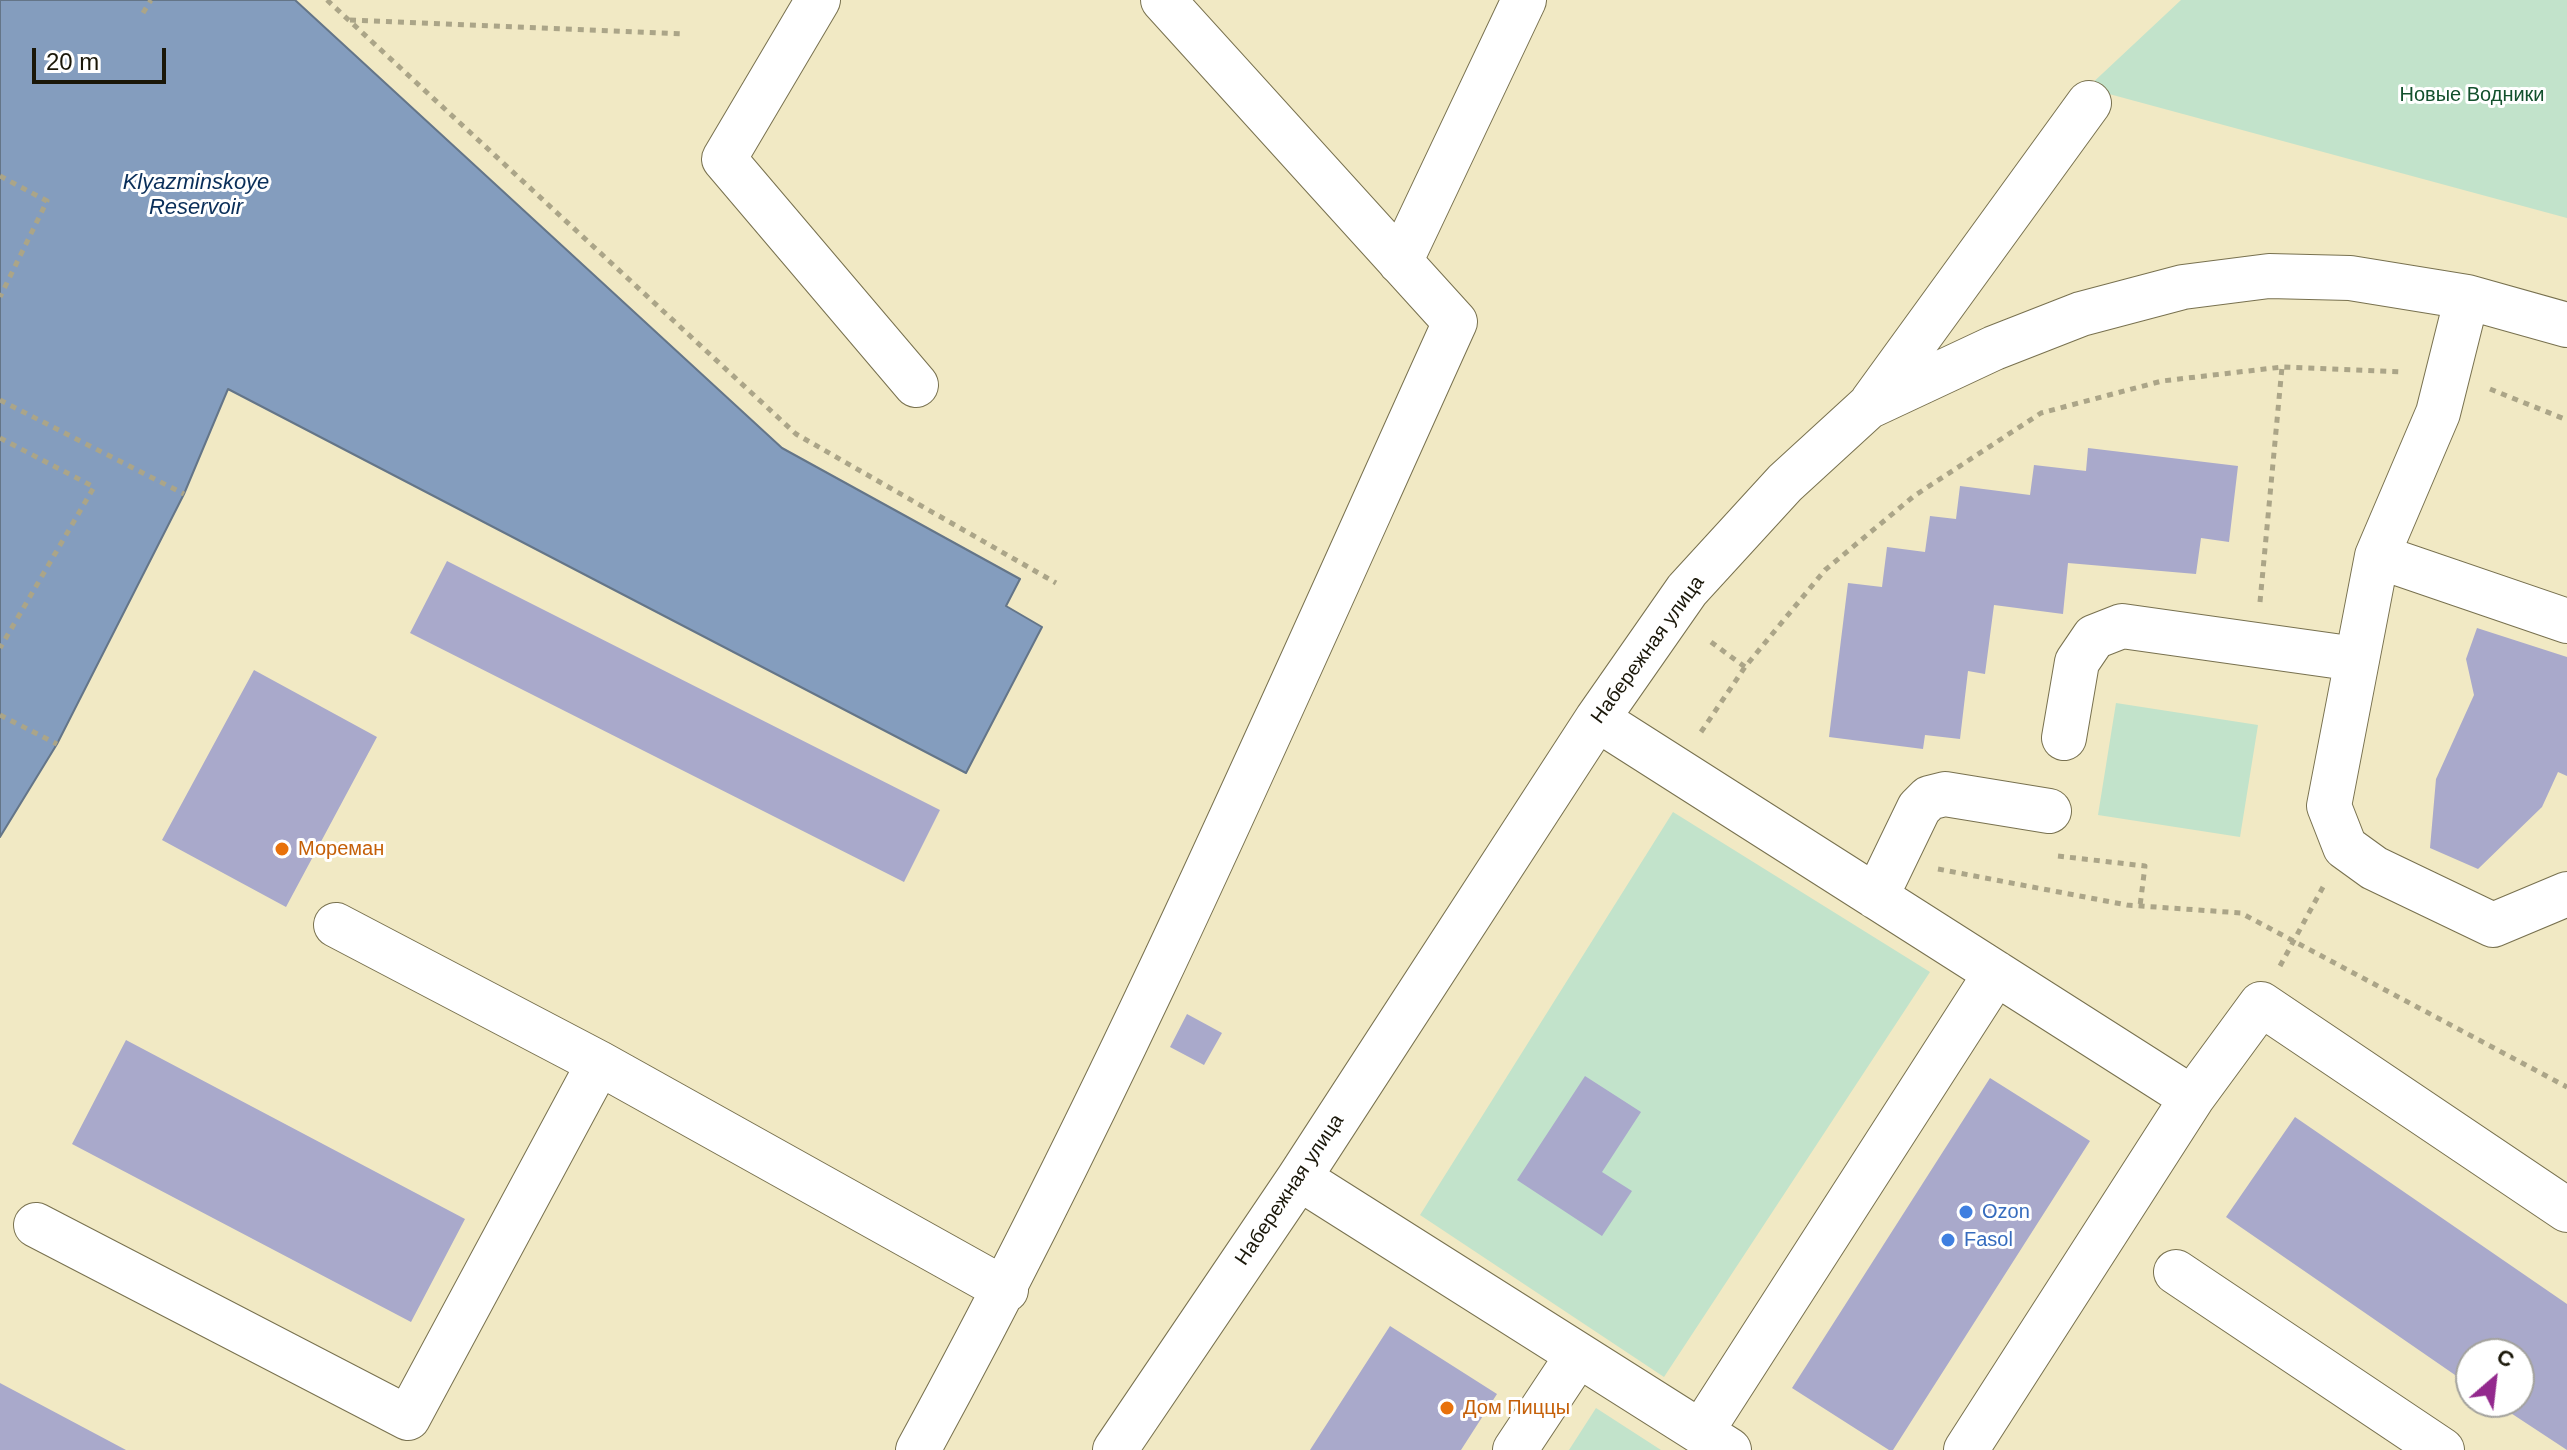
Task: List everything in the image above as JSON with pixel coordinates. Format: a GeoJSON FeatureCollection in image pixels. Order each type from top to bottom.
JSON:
{"type":"FeatureCollection","features":[{"type":"Feature","properties":{"kind":"street"},"geometry":{"type":"LineString","coordinates":[[818,0],[724,159],[916,385]]}},
{"type":"Feature","properties":{"kind":"street"},"geometry":{"type":"LineString","coordinates":[[918,1450],[1006,1290],[1127,1045],[1455,322],[1163,0]]}},
{"type":"Feature","properties":{"kind":"street"},"geometry":{"type":"LineString","coordinates":[[1400,262],[1524,0]]}},
{"type":"Feature","properties":{"kind":"street"},"geometry":{"type":"LineString","coordinates":[[1868,407],[2089,103]]}},
{"type":"Feature","properties":{"kind":"street","name":"Набережная улица"},"geometry":{"type":"LineString","coordinates":[[1115,1450],[1299,1178],[1597,719],[1687,590],[1785,483],[1868,407],[1994,348],[2081,314],[2183,287],[2269,276],[2323,277],[2467,297],[2567,325]]}},
{"type":"Feature","properties":{"kind":"street"},"geometry":{"type":"LineString","coordinates":[[2467,297],[2438,413],[2377,556],[2329,806],[2345,847],[2374,868],[2493,925],[2567,894]]}},
{"type":"Feature","properties":{"kind":"street"},"geometry":{"type":"LineString","coordinates":[[2377,556],[2567,621]]}},
{"type":"Feature","properties":{"kind":"street"},"geometry":{"type":"LineString","coordinates":[[2064,738],[2077,662],[2094,637],[2122,626],[2356,659]]}},
{"type":"Feature","properties":{"kind":"street"},"geometry":{"type":"LineString","coordinates":[[1597,719],[2192,1098]]}},
{"type":"Feature","properties":{"kind":"street"},"geometry":{"type":"LineString","coordinates":[[1876,897],[1919,808],[1929,798],[1945,794],[2049,811]]}},
{"type":"Feature","properties":{"kind":"street"},"geometry":{"type":"LineString","coordinates":[[336,925],[599,1063],[1006,1290]]}},
{"type":"Feature","properties":{"kind":"street"},"geometry":{"type":"LineString","coordinates":[[1299,1178],[1715,1441],[1996,973]]}},
{"type":"Feature","properties":{"kind":"street"},"geometry":{"type":"LineString","coordinates":[[1966,1450],[2192,1098],[2261,1004],[2567,1210]]}},
{"type":"Feature","properties":{"kind":"street"},"geometry":{"type":"LineString","coordinates":[[36,1225],[408,1418],[599,1063]]}},
{"type":"Feature","properties":{"kind":"street"},"geometry":{"type":"LineString","coordinates":[[2176,1272],[2442,1450]]}},
{"type":"Feature","properties":{"kind":"street"},"geometry":{"type":"LineString","coordinates":[[1515,1450],[1578,1355]]}},
{"type":"Feature","properties":{"kind":"path"},"geometry":{"type":"LineString","coordinates":[[143,13],[151,0]]}},
{"type":"Feature","properties":{"kind":"path"},"geometry":{"type":"LineString","coordinates":[[327,0],[796,434],[1056,583]]}},
{"type":"Feature","properties":{"kind":"path"},"geometry":{"type":"LineString","coordinates":[[349,20],[685,34]]}},
{"type":"Feature","properties":{"kind":"path"},"geometry":{"type":"LineString","coordinates":[[0,176],[47,201],[0,297]]}},
{"type":"Feature","properties":{"kind":"path"},"geometry":{"type":"LineString","coordinates":[[2260,604],[2282,367]]}},
{"type":"Feature","properties":{"kind":"path"},"geometry":{"type":"LineString","coordinates":[[2482,386],[2567,420]]}},
{"type":"Feature","properties":{"kind":"path"},"geometry":{"type":"LineString","coordinates":[[0,400],[184,494]]}},
{"type":"Feature","properties":{"kind":"path"},"geometry":{"type":"LineString","coordinates":[[0,438],[94,487],[0,648]]}},
{"type":"Feature","properties":{"kind":"path"},"geometry":{"type":"LineString","coordinates":[[1711,642],[1745,667]]}},
{"type":"Feature","properties":{"kind":"path"},"geometry":{"type":"LineString","coordinates":[[0,715],[57,744]]}},
{"type":"Feature","properties":{"kind":"path"},"geometry":{"type":"LineString","coordinates":[[2293,942],[2345,847]]}},
{"type":"Feature","properties":{"kind":"path"},"geometry":{"type":"LineString","coordinates":[[2051,855],[2145,866],[2140,906]]}},
{"type":"Feature","properties":{"kind":"green space","name":"Новые Водники"},"geometry":{"type":"Polygon","coordinates":[[[2181,0],[2567,0],[2567,218],[2087,88],[2181,0]]]}},
{"type":"Feature","properties":{"kind":"green space"},"geometry":{"type":"Polygon","coordinates":[[[2116,703],[2258,725],[2240,837],[2098,815],[2116,703]]]}},
{"type":"Feature","properties":{"kind":"green space"},"geometry":{"type":"Polygon","coordinates":[[[1673,812],[1930,972],[1664,1377],[1420,1215],[1673,812]]]}},
{"type":"Feature","properties":{"kind":"green space"},"geometry":{"type":"Polygon","coordinates":[[[1596,1408],[1661,1450],[1569,1450],[1596,1408]]]}},
{"type":"Feature","properties":{"kind":"water","name":"Klyazminskoye Reservoir"},"geometry":{"type":"Polygon","coordinates":[[[0,0],[295,0],[782,448],[1020,579],[1006,606],[1042,627],[966,773],[228,389],[184,494],[57,744],[0,837],[0,0]]]}},
{"type":"Feature","properties":{"kind":"building"},"geometry":{"type":"Polygon","coordinates":[[[2088,448],[2238,466],[2229,542],[2201,538],[2196,574],[2068,563],[2063,614],[1994,605],[1985,674],[1968,671],[1960,739],[1925,735],[1923,749],[1829,737],[1848,583],[1882,587],[1887,547],[1925,552],[1930,516],[1956,519],[1960,486],[2030,495],[2034,465],[2086,471],[2088,448]]]}},
{"type":"Feature","properties":{"kind":"building"},"geometry":{"type":"Polygon","coordinates":[[[447,561],[940,810],[904,882],[410,633],[447,561]]]}},
{"type":"Feature","properties":{"kind":"building"},"geometry":{"type":"Polygon","coordinates":[[[2477,628],[2567,657],[2567,776],[2558,772],[2542,807],[2478,869],[2430,848],[2436,779],[2474,695],[2466,659],[2477,628]]]}},
{"type":"Feature","properties":{"kind":"building"},"geometry":{"type":"Polygon","coordinates":[[[254,670],[377,737],[286,907],[162,840],[254,670]]]}},
{"type":"Feature","properties":{"kind":"building"},"geometry":{"type":"Polygon","coordinates":[[[1187,1014],[1222,1033],[1204,1065],[1170,1047],[1187,1014]]]}},
{"type":"Feature","properties":{"kind":"building"},"geometry":{"type":"Polygon","coordinates":[[[126,1040],[465,1219],[411,1322],[72,1144],[126,1040]]]}},
{"type":"Feature","properties":{"kind":"building"},"geometry":{"type":"Polygon","coordinates":[[[1585,1076],[1641,1112],[1602,1172],[1632,1191],[1602,1236],[1517,1180],[1585,1076]]]}},
{"type":"Feature","properties":{"kind":"building"},"geometry":{"type":"Polygon","coordinates":[[[1990,1078],[2090,1141],[1893,1450],[1889,1450],[1792,1388],[1990,1078]]]}},
{"type":"Feature","properties":{"kind":"building"},"geometry":{"type":"Polygon","coordinates":[[[2295,1117],[2567,1304],[2567,1450],[2518,1418],[2535,1418],[2535,1338],[2455,1338],[2455,1375],[2226,1217],[2295,1117]]]}},
{"type":"Feature","properties":{"kind":"building"},"geometry":{"type":"Polygon","coordinates":[[[1390,1326],[1497,1394],[1461,1450],[1310,1450],[1390,1326]]]}},
{"type":"Feature","properties":{"kind":"building"},"geometry":{"type":"Polygon","coordinates":[[[0,1383],[126,1450],[0,1450],[0,1383]]]}},
{"type":"Feature","properties":{"kind":"place","name":"Мореман"},"geometry":{"type":"Point","coordinates":[282,849]}},
{"type":"Feature","properties":{"kind":"place","name":"Ozon"},"geometry":{"type":"Point","coordinates":[1966,1212]}},
{"type":"Feature","properties":{"kind":"place","name":"Fasol"},"geometry":{"type":"Point","coordinates":[1948,1240]}},
{"type":"Feature","properties":{"kind":"place","name":"Дом Пиццы"},"geometry":{"type":"Point","coordinates":[1447,1408]}}]}
